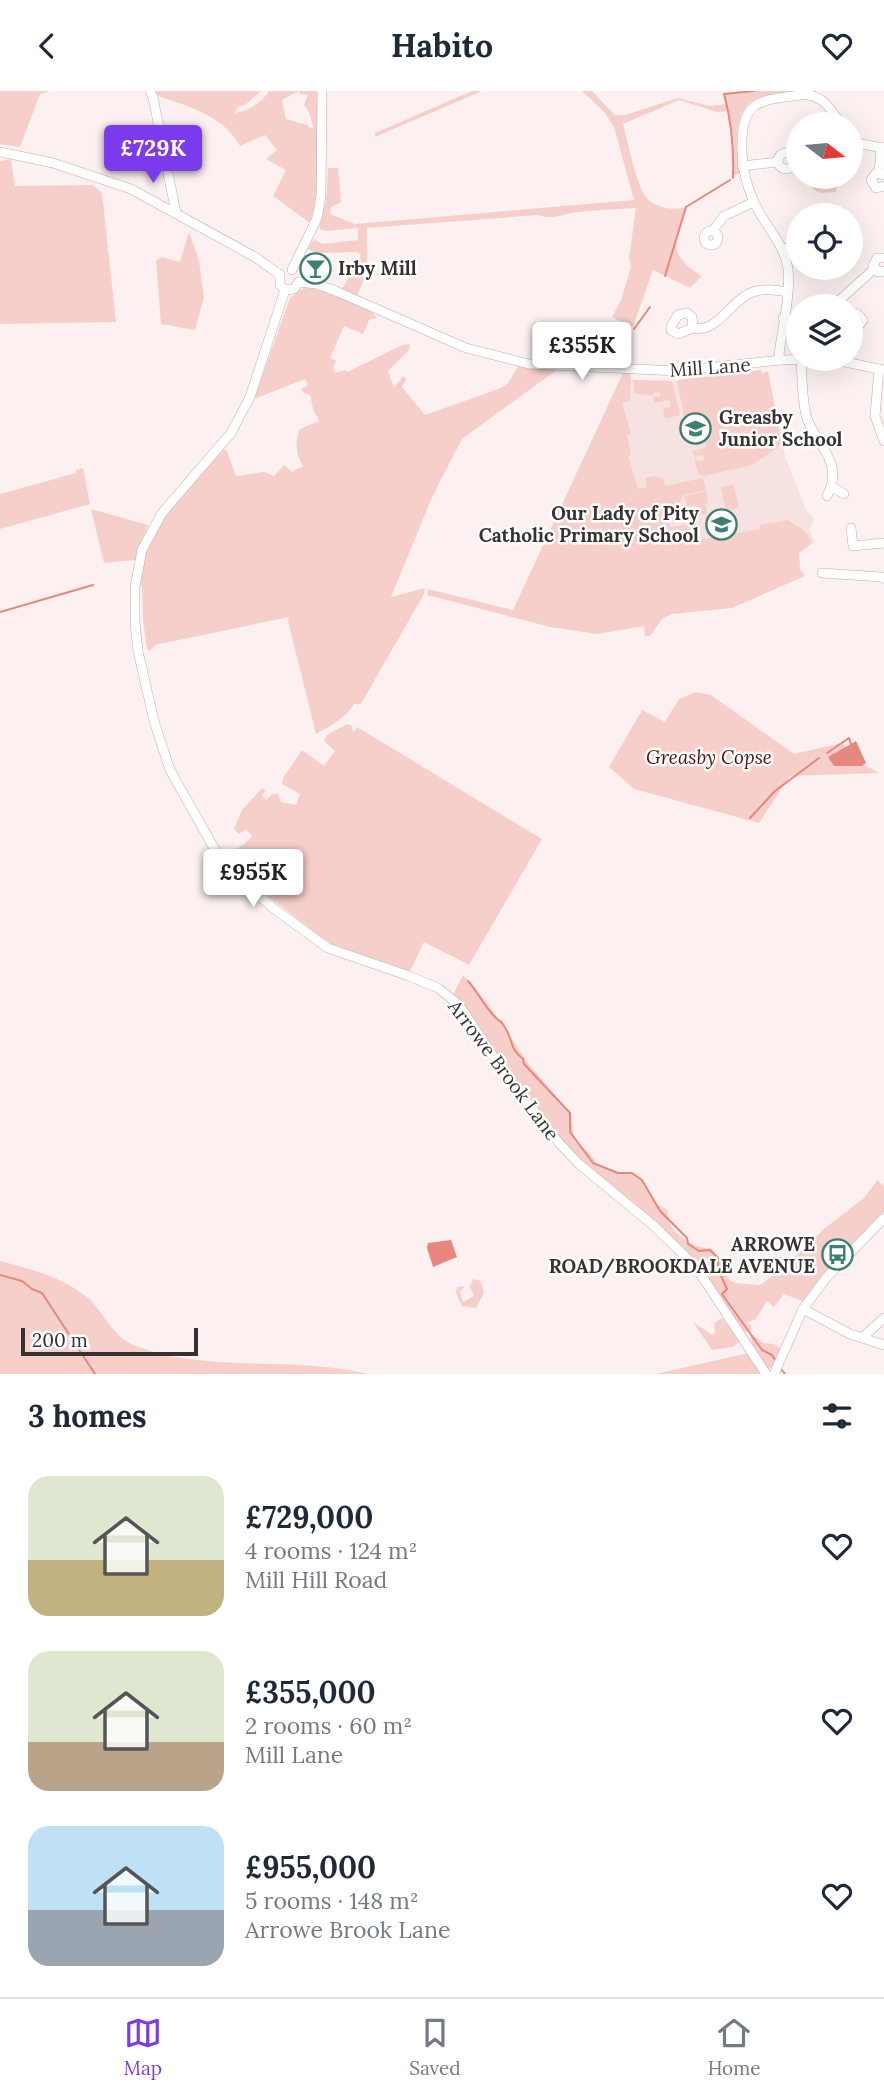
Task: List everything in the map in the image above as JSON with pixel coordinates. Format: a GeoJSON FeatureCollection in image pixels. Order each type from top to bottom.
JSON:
{"type":"FeatureCollection","features":[{"type":"Feature","properties":{"kind":"street"},"geometry":{"type":"LineString","coordinates":[[150,91],[176,213]]}},
{"type":"Feature","properties":{"kind":"street"},"geometry":{"type":"LineString","coordinates":[[292,270],[317,218],[321,196],[322,91]]}},
{"type":"Feature","properties":{"kind":"street"},"geometry":{"type":"LineString","coordinates":[[781,360],[779,355],[788,269],[783,250],[754,202],[742,166],[742,125],[750,109],[762,100],[807,94],[823,100],[832,112]]}},
{"type":"Feature","properties":{"kind":"street"},"geometry":{"type":"LineString","coordinates":[[863,144],[882,148],[881,174],[873,175],[871,183],[878,188],[884,186]]}},
{"type":"Feature","properties":{"kind":"street"},"geometry":{"type":"LineString","coordinates":[[0,152],[53,163],[106,180],[176,213],[255,257],[280,275]]}},
{"type":"Feature","properties":{"kind":"street"},"geometry":{"type":"LineString","coordinates":[[742,166],[778,162]]}},
{"type":"Feature","properties":{"kind":"street"},"geometry":{"type":"LineString","coordinates":[[713,230],[724,216],[754,202]]}},
{"type":"Feature","properties":{"kind":"street"},"geometry":{"type":"LineString","coordinates":[[874,269],[873,263],[877,258],[884,258]]}},
{"type":"Feature","properties":{"kind":"street"},"geometry":{"type":"LineString","coordinates":[[874,269],[878,272],[884,271]]}},
{"type":"Feature","properties":{"kind":"street"},"geometry":{"type":"LineString","coordinates":[[847,294],[874,269]]}},
{"type":"Feature","properties":{"kind":"street"},"geometry":{"type":"LineString","coordinates":[[292,270],[298,275],[299,282],[294,289],[285,290],[280,285],[280,275],[284,271],[292,270]]}},
{"type":"Feature","properties":{"kind":"street","name":"Mill Lane"},"geometry":{"type":"LineString","coordinates":[[299,282],[317,284],[338,292],[466,348],[529,364],[678,371],[786,360]]}},
{"type":"Feature","properties":{"kind":"street"},"geometry":{"type":"LineString","coordinates":[[692,328],[701,329],[713,325],[739,300],[753,292],[766,289],[787,292]]}},
{"type":"Feature","properties":{"kind":"street","name":"Arrowe Brook Lane"},"geometry":{"type":"LineString","coordinates":[[285,290],[250,397],[231,433],[162,513],[142,550],[135,587],[138,651],[154,721],[170,770],[223,864],[273,908],[328,948],[438,988],[459,1005],[505,1074],[559,1143],[579,1164],[654,1226],[695,1267],[766,1374]]}},
{"type":"Feature","properties":{"kind":"street","name":"Mill Lane"},"geometry":{"type":"LineString","coordinates":[[863,366],[881,369]]}},
{"type":"Feature","properties":{"kind":"street"},"geometry":{"type":"LineString","coordinates":[[881,369],[875,415],[884,441]]}},
{"type":"Feature","properties":{"kind":"street"},"geometry":{"type":"LineString","coordinates":[[802,371],[806,416],[828,452],[830,492],[844,493]]}},
{"type":"Feature","properties":{"kind":"street"},"geometry":{"type":"LineString","coordinates":[[852,529],[853,546],[884,543]]}},
{"type":"Feature","properties":{"kind":"street"},"geometry":{"type":"LineString","coordinates":[[822,573],[883,578]]}},
{"type":"Feature","properties":{"kind":"street"},"geometry":{"type":"LineString","coordinates":[[777,1368],[803,1309],[826,1278],[884,1218]]}},
{"type":"Feature","properties":{"kind":"street"},"geometry":{"type":"LineString","coordinates":[[803,1309],[833,1326],[884,1345]]}},
{"type":"Feature","properties":{"kind":"street"},"geometry":{"type":"LineString","coordinates":[[862,1338],[884,1318]]}},
{"type":"Feature","properties":{"kind":"shaded area"},"geometry":{"type":"Polygon","coordinates":[[[761,370],[762,374],[768,371],[785,456],[806,510],[814,519],[809,530],[816,543],[799,553],[800,569],[651,607],[607,407],[621,377],[672,381],[761,370]]]}},
{"type":"Feature","properties":{"kind":"shaded area"},"geometry":{"type":"Polygon","coordinates":[[[856,741],[866,763],[862,766],[834,766],[828,757],[856,741]]]}},
{"type":"Feature","properties":{"kind":"shaded area"},"geometry":{"type":"Polygon","coordinates":[[[451,1240],[457,1257],[433,1267],[428,1243],[451,1240]]]}},
{"type":"Feature","properties":{"kind":"green space"},"geometry":{"type":"Polygon","coordinates":[[[0,91],[50,91],[40,94],[20,147],[0,144],[0,91]]]}},
{"type":"Feature","properties":{"kind":"green space"},"geometry":{"type":"Polygon","coordinates":[[[261,91],[245,105],[238,107],[235,113],[254,106],[269,91],[299,91],[319,91],[319,190],[310,223],[273,196],[286,170],[266,159],[277,150],[265,135],[240,146],[225,127],[204,113],[153,93],[261,91]],[[299,91],[282,100],[286,119],[313,127],[310,114],[304,105],[308,95],[300,94],[299,91]]]}},
{"type":"Feature","properties":{"kind":"green space"},"geometry":{"type":"Polygon","coordinates":[[[472,91],[482,91],[375,137],[375,133],[472,91]]]}},
{"type":"Feature","properties":{"kind":"green space"},"geometry":{"type":"Polygon","coordinates":[[[582,91],[592,91],[615,115],[625,115],[678,98],[710,106],[727,104],[724,94],[815,91],[762,97],[745,109],[740,119],[737,141],[741,174],[733,175],[734,144],[729,111],[717,112],[679,100],[623,124],[636,173],[646,197],[664,208],[686,207],[676,246],[683,261],[702,276],[690,288],[653,270],[633,327],[612,317],[621,300],[631,267],[629,258],[636,208],[578,212],[554,217],[539,215],[367,228],[367,272],[357,296],[341,291],[361,255],[357,252],[316,253],[308,249],[314,239],[322,244],[358,240],[358,228],[326,231],[319,229],[326,201],[328,168],[338,168],[341,202],[331,207],[330,214],[355,224],[634,200],[614,127],[605,113],[582,91]]]}},
{"type":"Feature","properties":{"kind":"green space"},"geometry":{"type":"Polygon","coordinates":[[[11,159],[15,186],[93,185],[102,193],[116,322],[0,324],[0,161],[11,159]]]}},
{"type":"Feature","properties":{"kind":"green space"},"geometry":{"type":"Polygon","coordinates":[[[837,189],[836,192],[821,193],[814,190],[837,189]]]}},
{"type":"Feature","properties":{"kind":"green space"},"geometry":{"type":"Polygon","coordinates":[[[189,232],[199,261],[204,297],[195,330],[161,324],[156,261],[162,257],[180,262],[189,232]]]}},
{"type":"Feature","properties":{"kind":"green space"},"geometry":{"type":"Polygon","coordinates":[[[305,287],[355,303],[377,318],[369,320],[363,334],[344,326],[330,358],[336,361],[333,368],[335,373],[345,370],[347,372],[402,345],[410,344],[409,350],[388,371],[394,388],[403,376],[406,379],[402,387],[425,415],[501,388],[509,382],[518,366],[558,369],[462,439],[433,495],[391,597],[425,588],[424,594],[361,704],[354,704],[342,718],[316,734],[289,617],[155,645],[150,651],[147,649],[142,587],[139,583],[145,552],[164,516],[224,449],[236,476],[264,472],[274,476],[284,465],[292,472],[303,466],[297,448],[298,434],[300,429],[319,421],[310,395],[301,389],[308,385],[305,379],[254,399],[290,298],[305,287]]]}},
{"type":"Feature","properties":{"kind":"green space"},"geometry":{"type":"Polygon","coordinates":[[[761,370],[762,374],[768,371],[782,444],[753,465],[703,476],[698,474],[695,460],[704,461],[703,455],[695,459],[693,451],[706,447],[704,435],[710,433],[707,419],[689,421],[684,417],[677,380],[761,370]]]}},
{"type":"Feature","properties":{"kind":"green space"},"geometry":{"type":"Polygon","coordinates":[[[623,373],[631,373],[630,401],[622,403],[631,434],[627,435],[631,455],[628,456],[638,489],[647,487],[645,478],[654,476],[663,478],[665,486],[703,478],[706,490],[683,495],[678,510],[668,513],[670,527],[690,524],[693,541],[760,529],[759,525],[788,520],[806,532],[812,543],[799,553],[800,569],[805,576],[732,608],[672,614],[662,619],[650,636],[645,636],[644,626],[597,634],[550,627],[427,595],[428,589],[513,610],[623,373]]]}},
{"type":"Feature","properties":{"kind":"green space"},"geometry":{"type":"Polygon","coordinates":[[[634,380],[672,381],[680,415],[665,419],[663,408],[671,407],[669,400],[654,403],[653,396],[634,393],[634,380]]]}},
{"type":"Feature","properties":{"kind":"green space"},"geometry":{"type":"Polygon","coordinates":[[[83,468],[90,504],[0,529],[0,494],[76,473],[76,470],[83,468]]]}},
{"type":"Feature","properties":{"kind":"green space"},"geometry":{"type":"Polygon","coordinates":[[[734,485],[739,508],[726,511],[721,487],[734,485]]]}},
{"type":"Feature","properties":{"kind":"green space"},"geometry":{"type":"Polygon","coordinates":[[[706,491],[707,514],[698,515],[696,505],[687,507],[684,496],[706,491]]]}},
{"type":"Feature","properties":{"kind":"green space"},"geometry":{"type":"Polygon","coordinates":[[[91,509],[148,525],[136,560],[104,563],[91,509]]]}},
{"type":"Feature","properties":{"kind":"green space","name":"Greasby Copse"},"geometry":{"type":"Polygon","coordinates":[[[696,692],[711,695],[794,754],[842,743],[863,764],[879,773],[790,776],[759,823],[634,789],[609,767],[642,710],[665,722],[679,699],[696,692]]]}},
{"type":"Feature","properties":{"kind":"green space"},"geometry":{"type":"Polygon","coordinates":[[[347,724],[352,726],[353,732],[357,727],[542,839],[469,965],[424,942],[410,971],[333,945],[241,875],[222,857],[243,845],[252,836],[246,829],[239,834],[234,829],[242,810],[262,788],[266,790],[262,796],[266,800],[273,794],[278,794],[281,802],[296,805],[300,794],[282,784],[283,778],[302,750],[324,766],[335,751],[324,741],[327,735],[347,724]]]}},
{"type":"Feature","properties":{"kind":"green space"},"geometry":{"type":"Polygon","coordinates":[[[463,975],[488,1004],[528,1063],[570,1113],[575,1141],[597,1164],[618,1173],[632,1173],[642,1180],[657,1205],[667,1209],[674,1230],[694,1245],[711,1248],[724,1264],[728,1279],[735,1283],[760,1285],[865,1197],[877,1180],[884,1186],[884,1212],[831,1264],[805,1302],[784,1294],[774,1307],[767,1301],[756,1319],[746,1323],[751,1325],[751,1330],[742,1331],[698,1264],[565,1145],[498,1058],[470,1012],[453,995],[463,975]]]}},
{"type":"Feature","properties":{"kind":"green space"},"geometry":{"type":"Polygon","coordinates":[[[0,1261],[68,1284],[94,1304],[120,1336],[136,1346],[193,1360],[339,1368],[368,1374],[0,1374],[0,1261]]]}},
{"type":"Feature","properties":{"kind":"green space"},"geometry":{"type":"Polygon","coordinates":[[[473,1279],[481,1281],[484,1293],[476,1308],[462,1306],[456,1293],[457,1287],[465,1286],[460,1292],[463,1302],[474,1296],[470,1287],[473,1279]]]}},
{"type":"Feature","properties":{"kind":"green space"},"geometry":{"type":"Polygon","coordinates":[[[722,1318],[740,1341],[733,1347],[712,1350],[693,1322],[712,1335],[715,1333],[714,1323],[722,1318]]]}},
{"type":"Feature","properties":{"kind":"green space"},"geometry":{"type":"Polygon","coordinates":[[[753,1335],[763,1343],[774,1344],[780,1348],[775,1367],[769,1368],[768,1374],[656,1374],[748,1353],[762,1358],[753,1346],[750,1336],[753,1335]]]}},
{"type":"Feature","properties":{"kind":"waterway"},"geometry":{"type":"LineString","coordinates":[[733,178],[732,136],[724,94],[754,91]]}},
{"type":"Feature","properties":{"kind":"waterway"},"geometry":{"type":"LineString","coordinates":[[665,276],[686,207],[730,180]]}},
{"type":"Feature","properties":{"kind":"waterway"},"geometry":{"type":"LineString","coordinates":[[634,329],[650,307]]}},
{"type":"Feature","properties":{"kind":"waterway"},"geometry":{"type":"LineString","coordinates":[[0,612],[93,585]]}},
{"type":"Feature","properties":{"kind":"waterway"},"geometry":{"type":"LineString","coordinates":[[827,753],[849,738],[851,744]]}},
{"type":"Feature","properties":{"kind":"waterway"},"geometry":{"type":"LineString","coordinates":[[750,818],[775,791],[819,758]]}},
{"type":"Feature","properties":{"kind":"waterway"},"geometry":{"type":"LineString","coordinates":[[468,981],[488,1010],[503,1024],[524,1064],[570,1113],[570,1132],[593,1163],[618,1173],[632,1173],[642,1180],[660,1211],[687,1238],[688,1244],[699,1251],[710,1250],[718,1258],[718,1269],[727,1289],[722,1294],[762,1350],[772,1355],[776,1361]]}},
{"type":"Feature","properties":{"kind":"waterway"},"geometry":{"type":"LineString","coordinates":[[0,1275],[22,1281],[42,1293],[95,1374]]}},
{"type":"Feature","properties":{"kind":"waterway"},"geometry":{"type":"LineString","coordinates":[[781,1369],[785,1374]]}},
{"type":"Feature","properties":{"kind":"place","name":"Irby Mill"},"geometry":{"type":"Point","coordinates":[315,268]}},
{"type":"Feature","properties":{"kind":"place","name":"Greasby Junior School"},"geometry":{"type":"Point","coordinates":[696,428]}},
{"type":"Feature","properties":{"kind":"place","name":"Our Lady of Pity Catholic Primary School"},"geometry":{"type":"Point","coordinates":[722,524]}},
{"type":"Feature","properties":{"kind":"place","name":"ARROWE ROAD/BROOKDALE AVENUE"},"geometry":{"type":"Point","coordinates":[838,1255]}}]}
